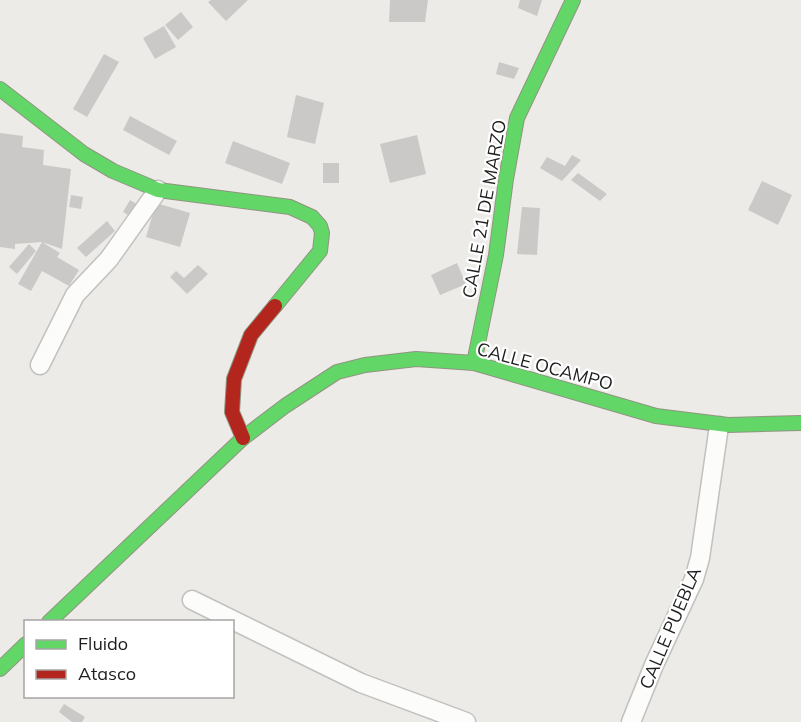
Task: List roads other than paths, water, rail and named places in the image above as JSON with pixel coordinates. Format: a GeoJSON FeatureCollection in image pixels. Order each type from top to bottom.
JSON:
{"type":"FeatureCollection","features":[{"type":"Feature","properties":{"kind":"street","name":"CALLE 21 DE MARZO"},"geometry":{"type":"LineString","coordinates":[[474,363],[496,255],[506,178],[518,118],[573,0]]}},
{"type":"Feature","properties":{"kind":"street"},"geometry":{"type":"LineString","coordinates":[[0,89],[84,154],[113,171],[158,190],[290,207],[309,213],[315,218],[323,239],[320,250],[251,335],[234,379],[232,412],[243,438]]}},
{"type":"Feature","properties":{"kind":"street"},"geometry":{"type":"LineString","coordinates":[[40,365],[75,295],[109,259],[158,190]]}},
{"type":"Feature","properties":{"kind":"street","name":"CALLE OCAMPO"},"geometry":{"type":"LineString","coordinates":[[50,620],[243,438],[285,406],[337,372],[365,365],[416,359],[474,363],[656,416],[719,426],[801,423]]}},
{"type":"Feature","properties":{"kind":"street","name":"CALLE PUEBLA"},"geometry":{"type":"LineString","coordinates":[[631,722],[694,579],[700,558],[719,426]]}},
{"type":"Feature","properties":{"kind":"street"},"geometry":{"type":"LineString","coordinates":[[192,600],[233,620]]}},
{"type":"Feature","properties":{"kind":"street"},"geometry":{"type":"LineString","coordinates":[[234,621],[361,683],[466,722]]}},
{"type":"Feature","properties":{"kind":"street"},"geometry":{"type":"LineString","coordinates":[[0,669],[24,646]]}}]}
